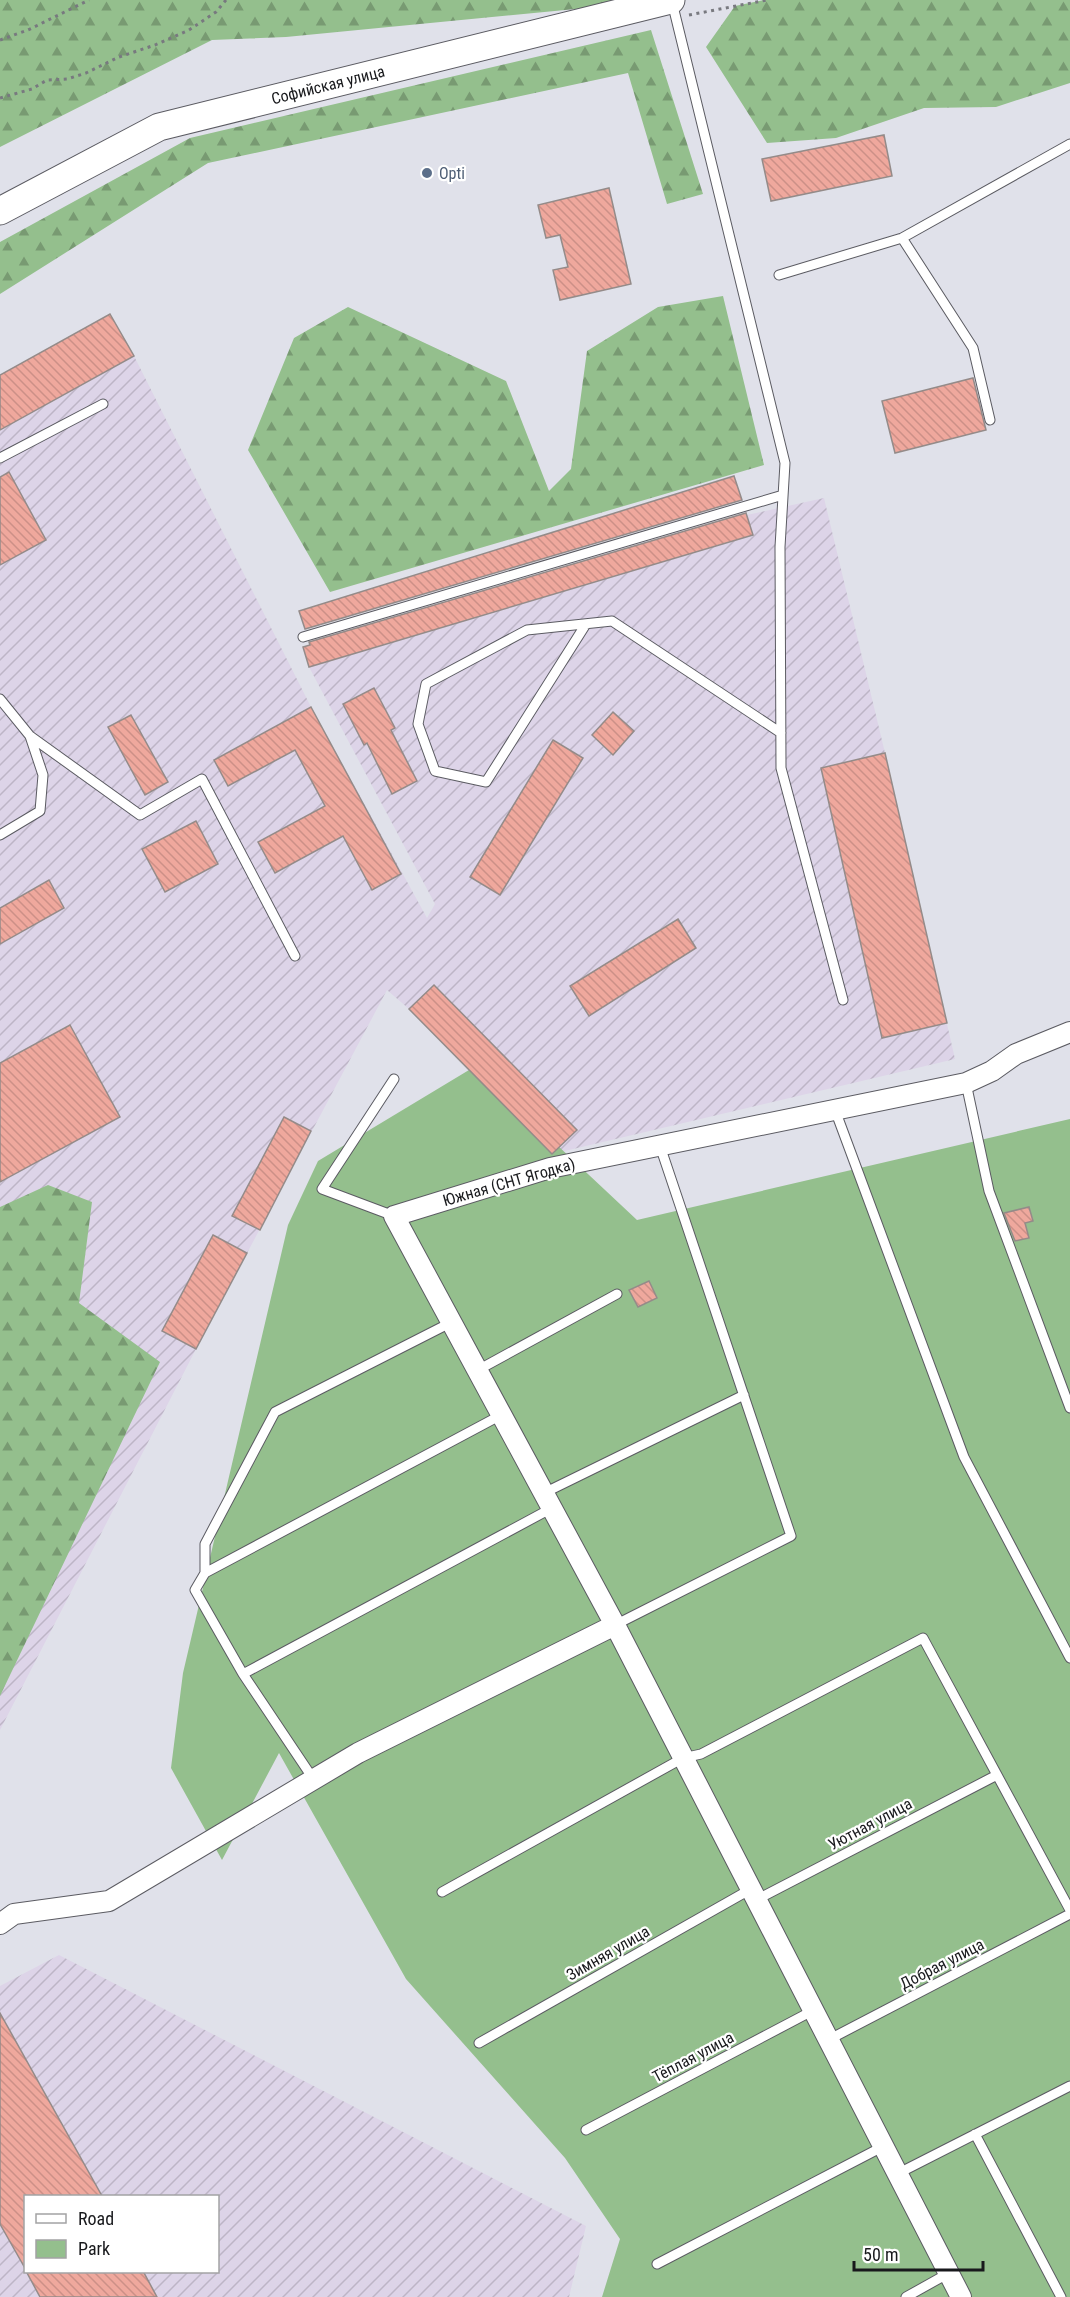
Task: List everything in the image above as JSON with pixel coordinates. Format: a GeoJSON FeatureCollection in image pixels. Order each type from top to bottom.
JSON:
{"type":"FeatureCollection","features":[{"type":"Feature","properties":{"kind":"main road","name":"Софийская улица"},"geometry":{"type":"LineString","coordinates":[[0,211],[159,127],[671,0]]}},
{"type":"Feature","properties":{"kind":"street","name":"Южная (СНТ Ягодка)"},"geometry":{"type":"LineString","coordinates":[[394,1216],[550,1168],[966,1083],[992,1071],[1016,1054],[1070,1032]]}},
{"type":"Feature","properties":{"kind":"street"},"geometry":{"type":"LineString","coordinates":[[394,1216],[615,1625],[961,2297]]}},
{"type":"Feature","properties":{"kind":"street"},"geometry":{"type":"LineString","coordinates":[[0,1924],[14,1914],[109,1900],[358,1753],[615,1625]]}},
{"type":"Feature","properties":{"kind":"lane"},"geometry":{"type":"LineString","coordinates":[[671,0],[785,463],[780,548],[781,768],[843,1000]]}},
{"type":"Feature","properties":{"kind":"lane"},"geometry":{"type":"LineString","coordinates":[[779,275],[902,238],[1070,144]]}},
{"type":"Feature","properties":{"kind":"lane"},"geometry":{"type":"LineString","coordinates":[[902,238],[973,348],[990,420]]}},
{"type":"Feature","properties":{"kind":"lane"},"geometry":{"type":"LineString","coordinates":[[0,458],[103,404]]}},
{"type":"Feature","properties":{"kind":"lane"},"geometry":{"type":"LineString","coordinates":[[303,638],[783,495]]}},
{"type":"Feature","properties":{"kind":"lane"},"geometry":{"type":"LineString","coordinates":[[586,624],[486,782],[435,771],[418,724],[426,684],[527,630],[612,621],[781,733]]}},
{"type":"Feature","properties":{"kind":"lane"},"geometry":{"type":"LineString","coordinates":[[0,699],[30,736],[140,815],[202,779],[295,956]]}},
{"type":"Feature","properties":{"kind":"lane"},"geometry":{"type":"LineString","coordinates":[[0,835],[40,812],[43,775],[30,736]]}},
{"type":"Feature","properties":{"kind":"lane"},"geometry":{"type":"LineString","coordinates":[[394,1079],[322,1189],[394,1216]]}},
{"type":"Feature","properties":{"kind":"lane"},"geometry":{"type":"LineString","coordinates":[[966,1083],[989,1191],[1070,1408]]}},
{"type":"Feature","properties":{"kind":"lane"},"geometry":{"type":"LineString","coordinates":[[835,1110],[964,1457],[1070,1658]]}},
{"type":"Feature","properties":{"kind":"lane"},"geometry":{"type":"LineString","coordinates":[[615,1625],[791,1536],[660,1146]]}},
{"type":"Feature","properties":{"kind":"lane"},"geometry":{"type":"LineString","coordinates":[[478,1370],[617,1294]]}},
{"type":"Feature","properties":{"kind":"lane"},"geometry":{"type":"LineString","coordinates":[[314,1780],[243,1674],[195,1590],[205,1573],[205,1544],[275,1412],[452,1322]]}},
{"type":"Feature","properties":{"kind":"lane"},"geometry":{"type":"LineString","coordinates":[[243,1674],[548,1501],[744,1395]]}},
{"type":"Feature","properties":{"kind":"lane"},"geometry":{"type":"LineString","coordinates":[[205,1573],[503,1414]]}},
{"type":"Feature","properties":{"kind":"lane"},"geometry":{"type":"LineString","coordinates":[[442,1892],[683,1758],[701,1754],[923,1638],[1070,1912]]}},
{"type":"Feature","properties":{"kind":"lane","name":"Уютная улица"},"geometry":{"type":"LineString","coordinates":[[753,1895],[997,1775]]}},
{"type":"Feature","properties":{"kind":"lane","name":"Зимняя улица"},"geometry":{"type":"LineString","coordinates":[[479,2043],[753,1895]]}},
{"type":"Feature","properties":{"kind":"lane","name":"Добрая улица"},"geometry":{"type":"LineString","coordinates":[[828,2040],[1070,1912]]}},
{"type":"Feature","properties":{"kind":"lane","name":"Тёплая улица"},"geometry":{"type":"LineString","coordinates":[[585,2130],[814,2010]]}},
{"type":"Feature","properties":{"kind":"lane"},"geometry":{"type":"LineString","coordinates":[[897,2174],[1070,2086]]}},
{"type":"Feature","properties":{"kind":"lane"},"geometry":{"type":"LineString","coordinates":[[975,2134],[1061,2297]]}},
{"type":"Feature","properties":{"kind":"lane"},"geometry":{"type":"LineString","coordinates":[[657,2264],[884,2146]]}},
{"type":"Feature","properties":{"kind":"lane"},"geometry":{"type":"LineString","coordinates":[[906,2297],[949,2273]]}},
{"type":"Feature","properties":{"kind":"path"},"geometry":{"type":"LineString","coordinates":[[0,40],[28,30],[89,0]]}},
{"type":"Feature","properties":{"kind":"path"},"geometry":{"type":"LineString","coordinates":[[0,98],[32,88],[47,80],[67,79],[86,73],[119,57],[155,45],[189,30],[216,12],[226,0]]}},
{"type":"Feature","properties":{"kind":"shaded area"},"geometry":{"type":"Polygon","coordinates":[[[110,314],[134,356],[311,707],[427,918],[435,904],[309,667],[752,535],[747,515],[824,498],[955,1059],[552,1154],[409,1009],[387,990],[196,1349],[0,1730],[0,375],[110,314]]]}},
{"type":"Feature","properties":{"kind":"shaded area"},"geometry":{"type":"Polygon","coordinates":[[[59,1955],[586,2226],[569,2297],[0,2297],[0,1986],[59,1955]]]}},
{"type":"Feature","properties":{"kind":"green space"},"geometry":{"type":"Polygon","coordinates":[[[0,0],[669,0],[286,37],[212,40],[0,147],[0,0]]]}},
{"type":"Feature","properties":{"kind":"green space"},"geometry":{"type":"Polygon","coordinates":[[[764,0],[1070,0],[1070,83],[996,107],[924,108],[836,138],[767,143],[706,47],[735,6],[764,0]]]}},
{"type":"Feature","properties":{"kind":"green space"},"geometry":{"type":"Polygon","coordinates":[[[651,30],[703,194],[667,204],[628,73],[208,163],[0,294],[0,242],[190,138],[651,30]]]}},
{"type":"Feature","properties":{"kind":"green space"},"geometry":{"type":"Polygon","coordinates":[[[723,296],[764,465],[330,592],[248,450],[294,338],[348,307],[506,381],[549,491],[571,469],[587,351],[658,307],[723,296]]]}},
{"type":"Feature","properties":{"kind":"green space"},"geometry":{"type":"Polygon","coordinates":[[[474,1067],[637,1220],[1070,1119],[1070,2297],[602,2297],[620,2239],[565,2158],[406,1979],[279,1753],[222,1860],[171,1768],[183,1673],[288,1225],[318,1161],[474,1067]]]}},
{"type":"Feature","properties":{"kind":"green space"},"geometry":{"type":"Polygon","coordinates":[[[48,1185],[92,1202],[79,1303],[160,1362],[0,1696],[0,1207],[48,1185]]]}},
{"type":"Feature","properties":{"kind":"building"},"geometry":{"type":"Polygon","coordinates":[[[884,135],[892,176],[771,201],[762,159],[884,135]]]}},
{"type":"Feature","properties":{"kind":"building"},"geometry":{"type":"Polygon","coordinates":[[[609,188],[631,284],[560,300],[553,270],[568,267],[560,235],[546,238],[538,205],[609,188]]]}},
{"type":"Feature","properties":{"kind":"building"},"geometry":{"type":"Polygon","coordinates":[[[110,314],[134,356],[0,430],[0,375],[110,314]]]}},
{"type":"Feature","properties":{"kind":"building"},"geometry":{"type":"Polygon","coordinates":[[[973,378],[986,430],[895,453],[882,401],[973,378]]]}},
{"type":"Feature","properties":{"kind":"building"},"geometry":{"type":"Polygon","coordinates":[[[9,472],[46,540],[0,565],[0,477],[9,472]]]}},
{"type":"Feature","properties":{"kind":"building"},"geometry":{"type":"Polygon","coordinates":[[[734,476],[742,500],[305,629],[299,611],[734,476]]]}},
{"type":"Feature","properties":{"kind":"building"},"geometry":{"type":"Polygon","coordinates":[[[746,513],[753,535],[309,667],[303,647],[310,645],[309,642],[746,513]]]}},
{"type":"Feature","properties":{"kind":"building"},"geometry":{"type":"Polygon","coordinates":[[[374,688],[395,728],[391,730],[417,781],[392,794],[367,743],[364,745],[343,704],[374,688]]]}},
{"type":"Feature","properties":{"kind":"building"},"geometry":{"type":"Polygon","coordinates":[[[311,707],[401,874],[372,890],[343,836],[275,873],[258,842],[325,806],[295,750],[228,786],[214,760],[311,707]]]}},
{"type":"Feature","properties":{"kind":"building"},"geometry":{"type":"Polygon","coordinates":[[[613,712],[634,731],[613,755],[592,735],[613,712]]]}},
{"type":"Feature","properties":{"kind":"building"},"geometry":{"type":"Polygon","coordinates":[[[131,715],[168,782],[145,795],[108,727],[131,715]]]}},
{"type":"Feature","properties":{"kind":"building"},"geometry":{"type":"Polygon","coordinates":[[[553,740],[583,758],[500,895],[470,877],[553,740]]]}},
{"type":"Feature","properties":{"kind":"building"},"geometry":{"type":"Polygon","coordinates":[[[885,753],[947,1023],[882,1038],[821,768],[885,753]]]}},
{"type":"Feature","properties":{"kind":"building"},"geometry":{"type":"Polygon","coordinates":[[[196,821],[218,864],[165,892],[142,849],[196,821]]]}},
{"type":"Feature","properties":{"kind":"building"},"geometry":{"type":"Polygon","coordinates":[[[49,880],[64,908],[0,944],[0,908],[49,880]]]}},
{"type":"Feature","properties":{"kind":"building"},"geometry":{"type":"Polygon","coordinates":[[[678,919],[696,948],[589,1016],[570,986],[678,919]]]}},
{"type":"Feature","properties":{"kind":"building"},"geometry":{"type":"Polygon","coordinates":[[[434,985],[577,1130],[552,1154],[409,1009],[434,985]]]}},
{"type":"Feature","properties":{"kind":"building"},"geometry":{"type":"Polygon","coordinates":[[[70,1025],[120,1117],[0,1182],[0,1063],[70,1025]]]}},
{"type":"Feature","properties":{"kind":"building"},"geometry":{"type":"Polygon","coordinates":[[[284,1117],[311,1131],[260,1230],[232,1216],[284,1117]]]}},
{"type":"Feature","properties":{"kind":"building"},"geometry":{"type":"Polygon","coordinates":[[[1029,1207],[1033,1221],[1025,1223],[1029,1238],[1015,1241],[1004,1213],[1029,1207]]]}},
{"type":"Feature","properties":{"kind":"building"},"geometry":{"type":"Polygon","coordinates":[[[213,1235],[247,1253],[196,1349],[162,1331],[213,1235]]]}},
{"type":"Feature","properties":{"kind":"building"},"geometry":{"type":"Polygon","coordinates":[[[649,1281],[657,1298],[638,1307],[629,1290],[649,1281]]]}},
{"type":"Feature","properties":{"kind":"building"},"geometry":{"type":"Polygon","coordinates":[[[0,2013],[101,2195],[24,2195],[24,2266],[0,2224],[0,2013]]]}},
{"type":"Feature","properties":{"kind":"building"},"geometry":{"type":"Polygon","coordinates":[[[27,2273],[144,2273],[157,2297],[40,2297],[27,2273]]]}},
{"type":"Feature","properties":{"kind":"place","name":"Opti"},"geometry":{"type":"Point","coordinates":[427,173]}}]}
